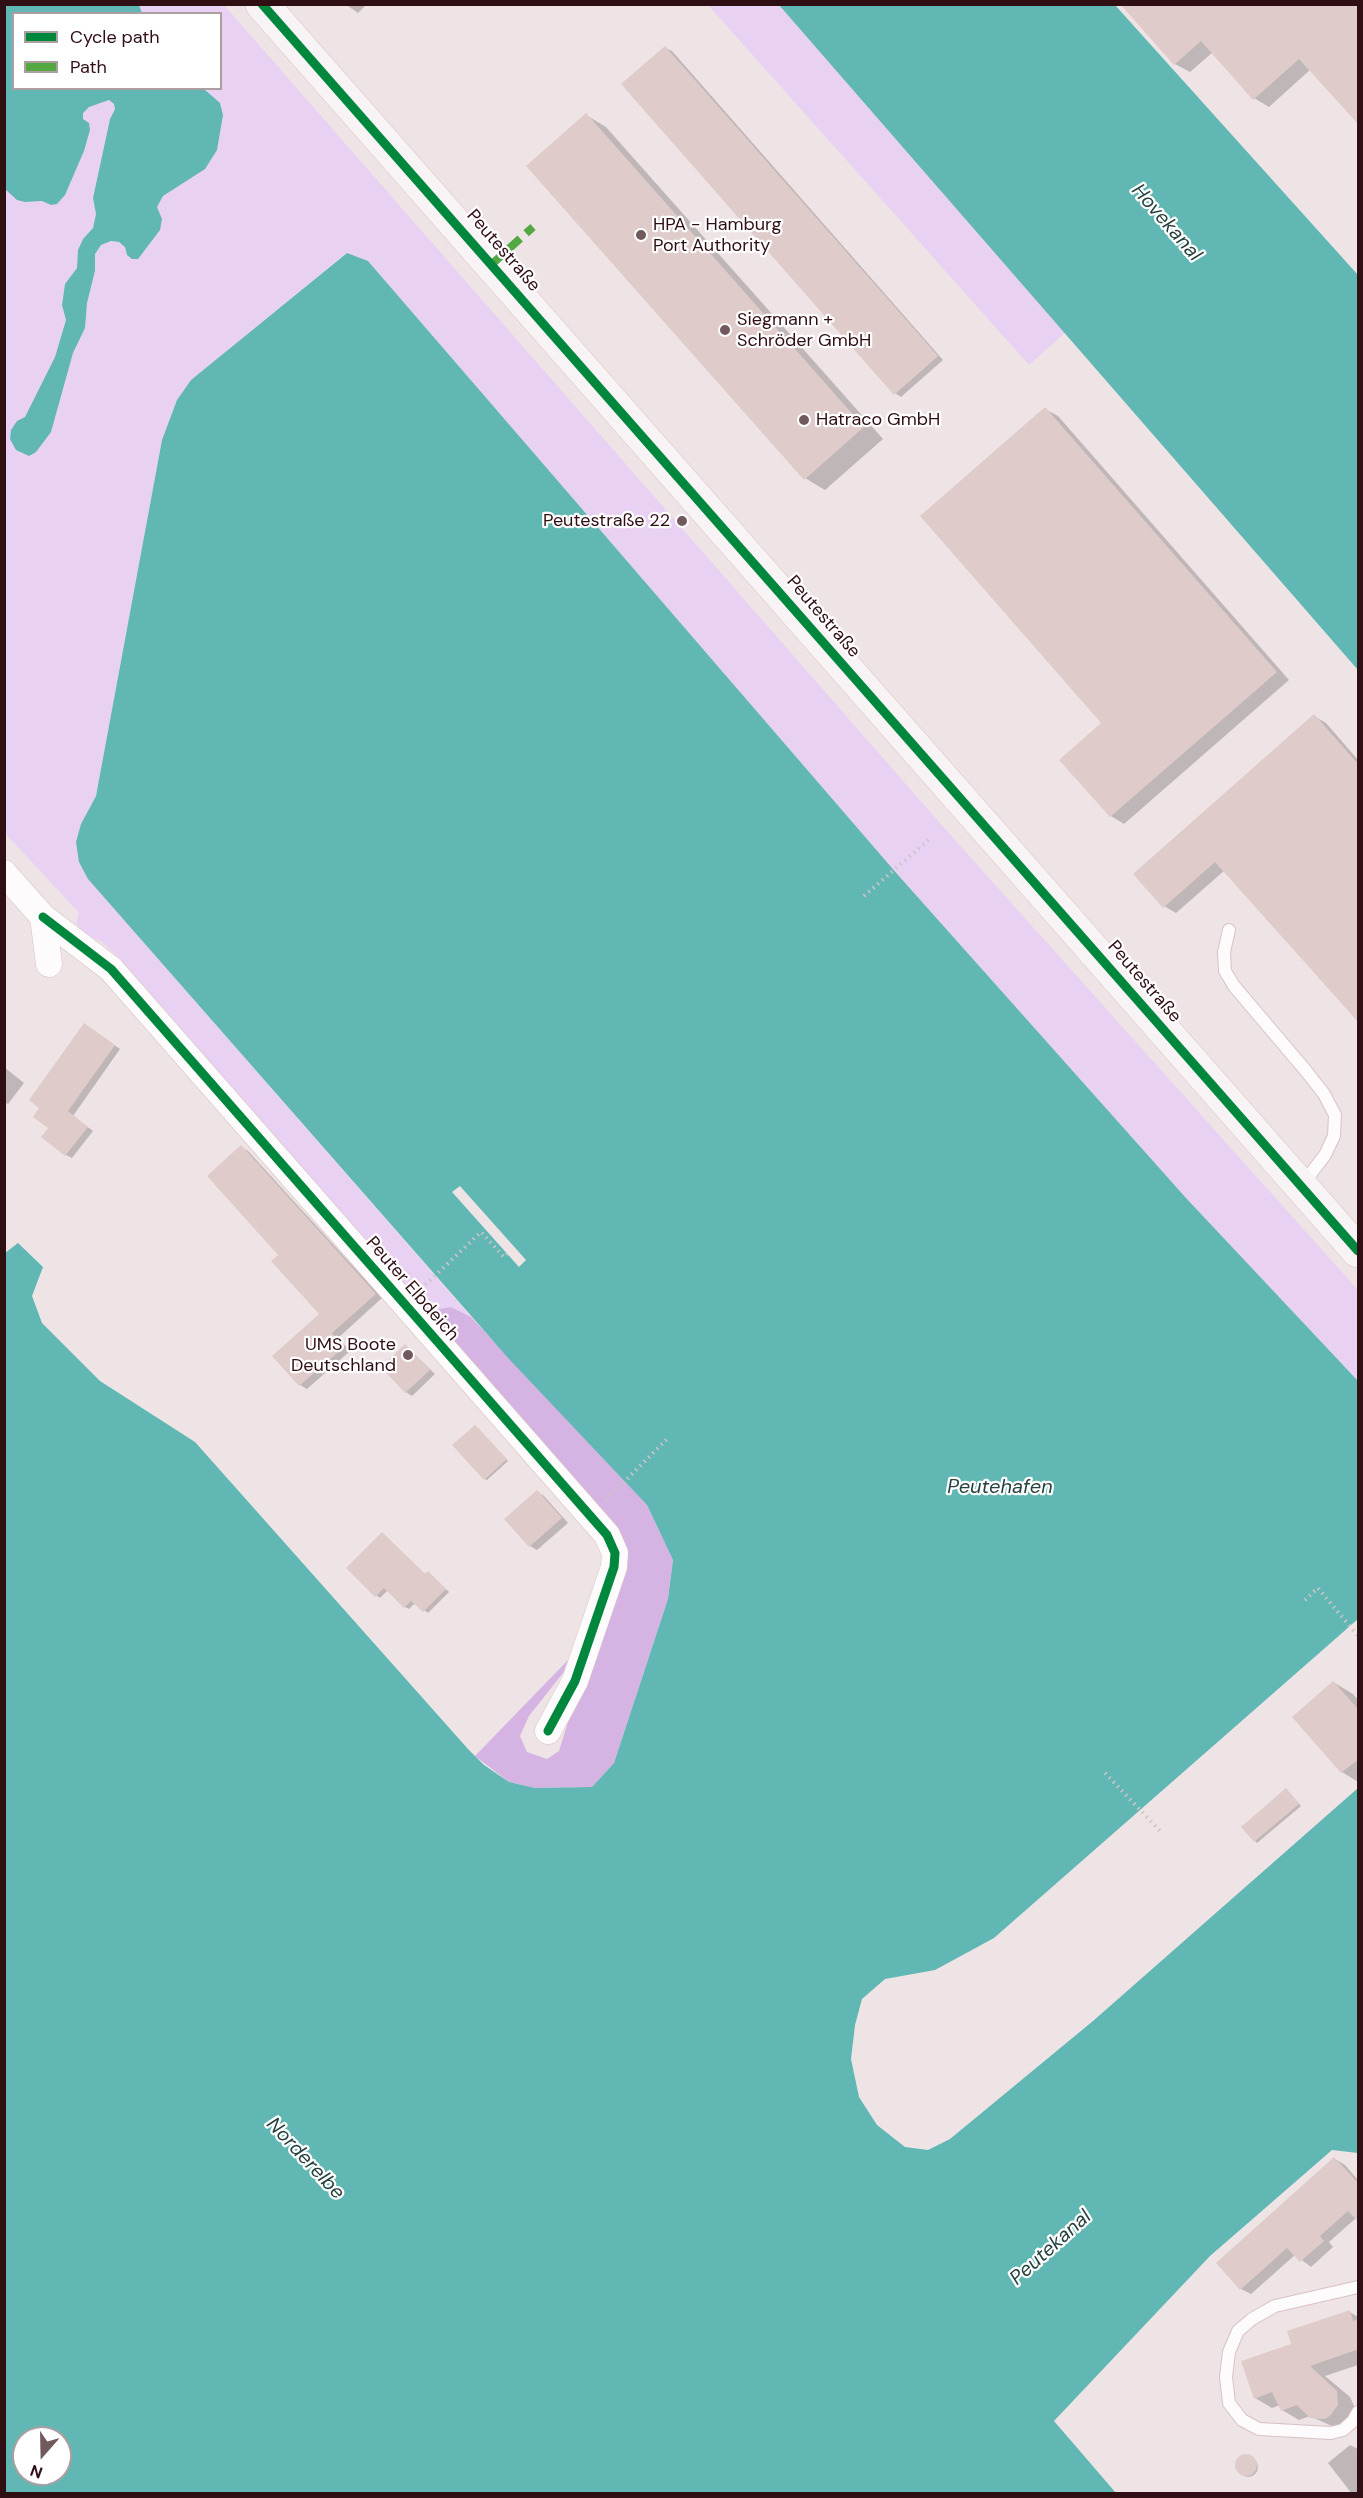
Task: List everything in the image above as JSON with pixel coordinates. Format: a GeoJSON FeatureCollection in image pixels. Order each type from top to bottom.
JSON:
{"type":"FeatureCollection","features":[{"type":"Feature","properties":{"kind":"street","name":"Peutestraße"},"geometry":{"type":"LineString","coordinates":[[262,4],[1359,1251]]}},
{"type":"Feature","properties":{"kind":"street","name":"Peuter Elbdeich"},"geometry":{"type":"LineString","coordinates":[[4,873],[43,916],[111,969],[607,1535],[615,1553],[614,1567],[575,1681],[548,1731]]}},
{"type":"Feature","properties":{"kind":"street"},"geometry":{"type":"LineString","coordinates":[[43,916],[49,964]]}},
{"type":"Feature","properties":{"kind":"lane"},"geometry":{"type":"LineString","coordinates":[[1229,930],[1224,952],[1225,971],[1234,986],[1324,1094],[1335,1115],[1334,1136],[1325,1155],[1301,1186]]}},
{"type":"Feature","properties":{"kind":"lane"},"geometry":{"type":"LineString","coordinates":[[1359,2288],[1275,2306],[1252,2319],[1238,2331],[1229,2352],[1226,2377],[1229,2403],[1242,2420],[1259,2428],[1331,2433],[1343,2430],[1359,2412]]}},
{"type":"Feature","properties":{"kind":"path"},"geometry":{"type":"LineString","coordinates":[[864,896],[931,838]]}},
{"type":"Feature","properties":{"kind":"path"},"geometry":{"type":"LineString","coordinates":[[414,1296],[481,1232],[504,1257],[507,1254]]}},
{"type":"Feature","properties":{"kind":"path"},"geometry":{"type":"LineString","coordinates":[[599,1507],[669,1437]]}},
{"type":"Feature","properties":{"kind":"path"},"geometry":{"type":"LineString","coordinates":[[1305,1600],[1318,1588],[1359,1636]]}},
{"type":"Feature","properties":{"kind":"path"},"geometry":{"type":"LineString","coordinates":[[1105,1773],[1162,1833]]}},
{"type":"Feature","properties":{"kind":"shaded area"},"geometry":{"type":"Polygon","coordinates":[[[139,5],[224,5],[947,831],[1358,1290],[1358,1381],[1186,1198],[898,875],[368,261],[346,253],[191,380],[177,400],[162,440],[96,796],[81,824],[88,879],[471,1317],[451,1307],[439,1309],[432,1317],[122,961],[103,943],[83,932],[76,923],[79,913],[5,833],[5,172],[25,202],[42,201],[51,205],[65,195],[84,151],[90,130],[83,119],[83,113],[88,107],[109,100],[114,104],[115,109],[110,119],[93,198],[96,214],[93,228],[83,239],[78,250],[77,268],[65,284],[62,305],[66,320],[55,357],[25,417],[17,421],[51,432],[73,353],[85,328],[87,303],[95,271],[95,254],[101,245],[110,241],[119,242],[126,247],[162,219],[157,207],[163,196],[174,188],[207,90],[222,90],[222,12],[142,12],[139,5]]]}},
{"type":"Feature","properties":{"kind":"shaded area"},"geometry":{"type":"Polygon","coordinates":[[[708,5],[779,5],[1066,332],[1029,365],[708,5]]]}},
{"type":"Feature","properties":{"kind":"shaded area"},"geometry":{"type":"Polygon","coordinates":[[[451,1307],[471,1317],[647,1505],[673,1560],[668,1599],[614,1763],[592,1787],[535,1788],[509,1782],[475,1756],[568,1660],[563,1673],[529,1716],[520,1736],[527,1752],[547,1759],[559,1751],[572,1709],[626,1571],[432,1318],[439,1309],[451,1307]]]}},
{"type":"Feature","properties":{"kind":"water"},"geometry":{"type":"Polygon","coordinates":[[[5,4],[139,5],[142,12],[12,12],[12,90],[205,90],[220,103],[223,115],[217,150],[205,169],[163,196],[157,207],[162,219],[160,230],[138,259],[132,259],[127,255],[125,247],[119,242],[111,241],[101,245],[95,254],[95,271],[87,303],[85,328],[73,353],[51,432],[36,452],[29,456],[16,450],[10,439],[11,430],[17,421],[25,417],[55,357],[66,320],[62,305],[65,284],[77,268],[78,250],[83,239],[93,228],[96,214],[93,198],[110,119],[115,109],[114,104],[109,100],[89,107],[83,113],[83,119],[89,123],[90,130],[84,151],[65,195],[57,204],[17,200],[5,189],[5,4]]]}},
{"type":"Feature","properties":{"kind":"water","name":"Hovekanal"},"geometry":{"type":"Polygon","coordinates":[[[779,5],[1115,5],[1358,275],[1358,670],[779,5]]]}},
{"type":"Feature","properties":{"kind":"water"},"geometry":{"type":"Polygon","coordinates":[[[347,253],[368,261],[898,875],[1186,1198],[1358,1381],[1358,1619],[994,1938],[935,1970],[885,1979],[862,1999],[855,2025],[851,2059],[859,2097],[877,2125],[905,2147],[928,2150],[950,2139],[1093,2021],[1358,1788],[1358,2153],[1332,2150],[1210,2256],[1054,2421],[1116,2493],[5,2494],[5,1253],[18,1243],[43,1267],[32,1296],[42,1323],[100,1381],[195,1442],[468,1749],[484,1765],[509,1782],[535,1788],[592,1787],[614,1763],[668,1599],[673,1560],[647,1505],[509,1359],[88,879],[79,862],[76,842],[81,824],[96,796],[162,440],[177,400],[191,380],[347,253]]]}},
{"type":"Feature","properties":{"kind":"pier"},"geometry":{"type":"Polygon","coordinates":[[[460,1186],[526,1260],[519,1267],[452,1192],[460,1186]]]}},
{"type":"Feature","properties":{"kind":"building"},"geometry":{"type":"Polygon","coordinates":[[[1120,4],[1359,4],[1359,125],[1299,59],[1253,100],[1201,41],[1174,65],[1120,4]]]}},
{"type":"Feature","properties":{"kind":"building"},"geometry":{"type":"Polygon","coordinates":[[[665,46],[938,356],[894,395],[621,84],[665,46]]]}},
{"type":"Feature","properties":{"kind":"building"},"geometry":{"type":"Polygon","coordinates":[[[586,113],[864,427],[804,480],[526,166],[586,113]]]}},
{"type":"Feature","properties":{"kind":"building"},"geometry":{"type":"Polygon","coordinates":[[[1045,407],[1277,672],[1110,817],[1059,760],[1101,723],[920,516],[1045,407]]]}},
{"type":"Feature","properties":{"kind":"building"},"geometry":{"type":"Polygon","coordinates":[[[1314,714],[1359,765],[1359,1023],[1215,862],[1163,908],[1133,874],[1314,714]]]}},
{"type":"Feature","properties":{"kind":"building"},"geometry":{"type":"Polygon","coordinates":[[[84,1023],[115,1045],[68,1111],[88,1127],[65,1156],[41,1137],[48,1128],[33,1117],[39,1108],[29,1100],[84,1023]]]}},
{"type":"Feature","properties":{"kind":"building"},"geometry":{"type":"Polygon","coordinates":[[[241,1145],[376,1294],[332,1333],[344,1347],[299,1386],[272,1356],[319,1314],[271,1261],[278,1255],[207,1176],[241,1145]]]}},
{"type":"Feature","properties":{"kind":"building"},"geometry":{"type":"Polygon","coordinates":[[[405,1344],[430,1370],[405,1393],[381,1367],[405,1344]]]}},
{"type":"Feature","properties":{"kind":"building"},"geometry":{"type":"Polygon","coordinates":[[[475,1425],[507,1459],[484,1480],[452,1445],[475,1425]]]}},
{"type":"Feature","properties":{"kind":"building"},"geometry":{"type":"Polygon","coordinates":[[[537,1490],[562,1518],[529,1547],[504,1519],[537,1490]]]}},
{"type":"Feature","properties":{"kind":"building"},"geometry":{"type":"Polygon","coordinates":[[[382,1532],[425,1574],[428,1571],[446,1589],[423,1612],[411,1601],[404,1608],[384,1588],[375,1597],[346,1568],[382,1532]]]}},
{"type":"Feature","properties":{"kind":"building"},"geometry":{"type":"Polygon","coordinates":[[[1333,1681],[1359,1710],[1359,1759],[1341,1773],[1292,1717],[1333,1681]]]}},
{"type":"Feature","properties":{"kind":"building"},"geometry":{"type":"Polygon","coordinates":[[[1286,1788],[1299,1804],[1254,1842],[1241,1827],[1286,1788]]]}},
{"type":"Feature","properties":{"kind":"building"},"geometry":{"type":"Polygon","coordinates":[[[1334,2157],[1359,2184],[1359,2222],[1348,2211],[1320,2236],[1324,2241],[1300,2262],[1287,2248],[1240,2290],[1216,2263],[1334,2157]]]}},
{"type":"Feature","properties":{"kind":"building"},"geometry":{"type":"Polygon","coordinates":[[[1350,2310],[1353,2321],[1359,2319],[1359,2349],[1310,2366],[1337,2391],[1338,2405],[1330,2416],[1324,2419],[1310,2418],[1297,2405],[1281,2411],[1272,2392],[1254,2399],[1241,2361],[1291,2344],[1287,2331],[1350,2310]]]}},
{"type":"Feature","properties":{"kind":"building"},"geometry":{"type":"Polygon","coordinates":[[[1246,2454],[1254,2457],[1257,2465],[1254,2473],[1246,2476],[1238,2473],[1235,2465],[1238,2457],[1246,2454]]]}},
{"type":"Feature","properties":{"kind":"marked path"},"geometry":{"type":"LineString","coordinates":[[492,264],[533,227]]}},
{"type":"Feature","properties":{"kind":"cycle path"},"geometry":{"type":"LineString","coordinates":[[262,4],[1358,1251]]}},
{"type":"Feature","properties":{"kind":"cycle path"},"geometry":{"type":"LineString","coordinates":[[43,917],[111,969],[607,1535],[615,1553],[614,1567],[575,1681],[548,1731]]}},
{"type":"Feature","properties":{"kind":"place","name":"HPA - Hamburg Port Authority"},"geometry":{"type":"Point","coordinates":[641,235]}},
{"type":"Feature","properties":{"kind":"place","name":"Siegmann + Schröder GmbH"},"geometry":{"type":"Point","coordinates":[725,330]}},
{"type":"Feature","properties":{"kind":"place","name":"Hatraco GmbH"},"geometry":{"type":"Point","coordinates":[804,420]}},
{"type":"Feature","properties":{"kind":"place","name":"Peutestraße 22"},"geometry":{"type":"Point","coordinates":[682,521]}},
{"type":"Feature","properties":{"kind":"place","name":"UMS Boote Deutschland"},"geometry":{"type":"Point","coordinates":[408,1355]}},
{"type":"Feature","properties":{"kind":"water label","name":"Peutehafen"},"geometry":{"type":"Point","coordinates":[1000,1488]}},
{"type":"Feature","properties":{"kind":"water label","name":"Norderelbe"},"geometry":{"type":"Point","coordinates":[305,2159]}},
{"type":"Feature","properties":{"kind":"water label","name":"Peutekanal"},"geometry":{"type":"Point","coordinates":[1051,2248]}}]}
